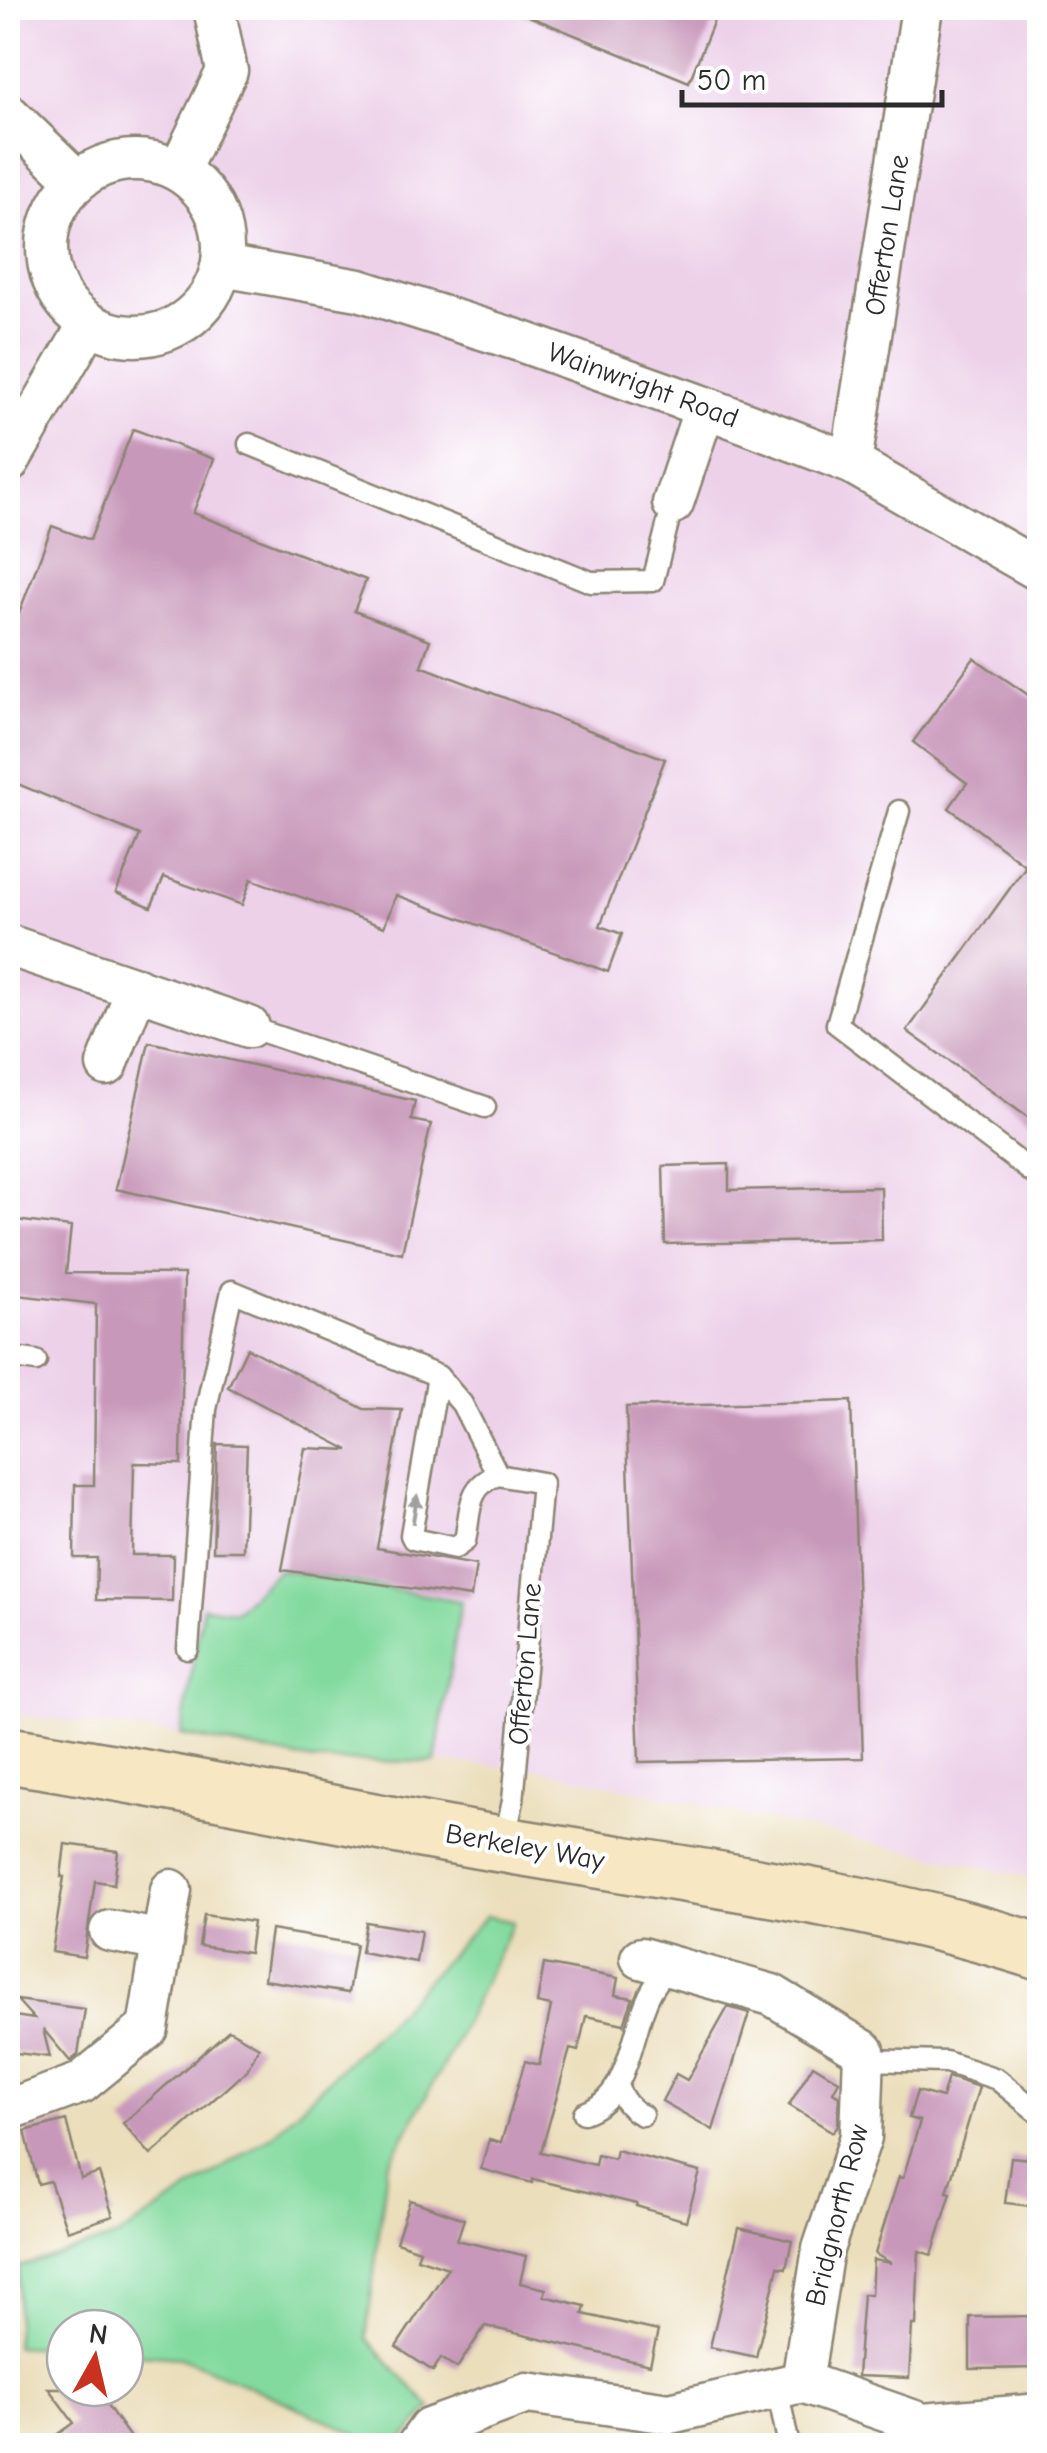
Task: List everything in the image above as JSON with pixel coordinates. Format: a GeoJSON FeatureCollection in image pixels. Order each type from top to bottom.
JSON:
{"type":"FeatureCollection","features":[{"type":"Feature","properties":{"kind":"main road","name":"Berkeley Way"},"geometry":{"type":"LineString","coordinates":[[8,1754],[118,1771],[504,1845],[868,1905],[1040,1952]]}},
{"type":"Feature","properties":{"kind":"street"},"geometry":{"type":"LineString","coordinates":[[178,170],[227,71],[214,8]]}},
{"type":"Feature","properties":{"kind":"street","name":"Offerton Lane"},"geometry":{"type":"LineString","coordinates":[[852,463],[922,8]]}},
{"type":"Feature","properties":{"kind":"street"},"geometry":{"type":"LineString","coordinates":[[8,114],[76,180]]}},
{"type":"Feature","properties":{"kind":"street"},"geometry":{"type":"LineString","coordinates":[[126,159],[153,161],[178,170],[200,188],[216,211],[223,238],[222,266],[212,292],[194,314],[170,329],[143,336],[115,334],[89,324],[68,306],[53,283],[46,255],[48,228],[58,202],[76,180],[100,166],[126,159]]}},
{"type":"Feature","properties":{"kind":"street","name":"Wainwright Road"},"geometry":{"type":"LineString","coordinates":[[222,266],[359,290],[705,406],[852,463],[1035,559]]}},
{"type":"Feature","properties":{"kind":"street"},"geometry":{"type":"LineString","coordinates":[[8,462],[89,324]]}},
{"type":"Feature","properties":{"kind":"street"},"geometry":{"type":"LineString","coordinates":[[673,503],[705,406]]}},
{"type":"Feature","properties":{"kind":"street"},"geometry":{"type":"LineString","coordinates":[[8,945],[249,1026]]}},
{"type":"Feature","properties":{"kind":"street"},"geometry":{"type":"LineString","coordinates":[[108,1065],[137,988]]}},
{"type":"Feature","properties":{"kind":"street"},"geometry":{"type":"LineString","coordinates":[[8,2110],[82,2083],[148,2028],[171,1890]]}},
{"type":"Feature","properties":{"kind":"street"},"geometry":{"type":"LineString","coordinates":[[110,1931],[163,1940]]}},
{"type":"Feature","properties":{"kind":"street"},"geometry":{"type":"LineString","coordinates":[[655,1962],[772,1994],[864,2051],[863,2060]]}},
{"type":"Feature","properties":{"kind":"street","name":"Bridgnorth Row"},"geometry":{"type":"LineString","coordinates":[[790,2385],[823,2249],[861,2137],[863,2060]]}},
{"type":"Feature","properties":{"kind":"street"},"geometry":{"type":"LineString","coordinates":[[417,2446],[429,2429],[527,2393],[670,2413],[790,2385],[923,2424],[1040,2414]]}},
{"type":"Feature","properties":{"kind":"lane"},"geometry":{"type":"LineString","coordinates":[[249,444],[591,582],[653,581],[673,503]]}},
{"type":"Feature","properties":{"kind":"lane"},"geometry":{"type":"LineString","coordinates":[[899,811],[837,1024],[1040,1178]]}},
{"type":"Feature","properties":{"kind":"lane"},"geometry":{"type":"LineString","coordinates":[[249,1026],[485,1107]]}},
{"type":"Feature","properties":{"kind":"lane"},"geometry":{"type":"LineString","coordinates":[[188,1649],[206,1409],[232,1291],[438,1376],[462,1404],[498,1475],[483,1480],[473,1493],[466,1541],[455,1548],[413,1539],[411,1534],[438,1376]]}},
{"type":"Feature","properties":{"kind":"lane"},"geometry":{"type":"LineString","coordinates":[[8,1357],[36,1361]]}},
{"type":"Feature","properties":{"kind":"lane","name":"Offerton Lane"},"geometry":{"type":"LineString","coordinates":[[498,1475],[542,1483],[513,1801],[504,1845]]}},
{"type":"Feature","properties":{"kind":"lane"},"geometry":{"type":"LineString","coordinates":[[584,2113],[598,2108],[617,2086],[650,1992],[655,1962]]}},
{"type":"Feature","properties":{"kind":"lane"},"geometry":{"type":"LineString","coordinates":[[863,2060],[946,2062],[997,2079],[1040,2114]]}},
{"type":"Feature","properties":{"kind":"lane"},"geometry":{"type":"LineString","coordinates":[[617,2086],[622,2097],[642,2114]]}},
{"type":"Feature","properties":{"kind":"lane"},"geometry":{"type":"LineString","coordinates":[[789,2446],[790,2385]]}},
{"type":"Feature","properties":{"kind":"shaded area"},"geometry":{"type":"Polygon","coordinates":[[[8,8],[1039,8],[1039,1881],[538,1769],[337,1754],[8,1714],[8,8]]]}},
{"type":"Feature","properties":{"kind":"green space"},"geometry":{"type":"Polygon","coordinates":[[[278,1570],[461,1601],[435,1762],[313,1761],[181,1735],[203,1607],[235,1611],[278,1570]]]}},
{"type":"Feature","properties":{"kind":"green space"},"geometry":{"type":"Polygon","coordinates":[[[486,1916],[513,1922],[451,2051],[387,2167],[366,2338],[431,2408],[398,2445],[376,2445],[181,2357],[145,2354],[145,2308],[45,2308],[45,2348],[15,2346],[19,2267],[118,2237],[272,2135],[384,2026],[486,1916]]]}},
{"type":"Feature","properties":{"kind":"building"},"geometry":{"type":"Polygon","coordinates":[[[509,8],[719,8],[689,82],[509,8]]]}},
{"type":"Feature","properties":{"kind":"building"},"geometry":{"type":"Polygon","coordinates":[[[133,429],[214,459],[193,513],[366,580],[354,611],[430,640],[421,666],[665,759],[600,926],[622,934],[608,972],[396,895],[384,927],[251,879],[242,905],[164,877],[151,907],[116,892],[140,835],[8,780],[8,642],[52,526],[90,540],[133,429]]]}},
{"type":"Feature","properties":{"kind":"building"},"geometry":{"type":"Polygon","coordinates":[[[974,658],[1040,703],[1040,1126],[907,1031],[1026,866],[949,808],[967,783],[913,742],[974,658]]]}},
{"type":"Feature","properties":{"kind":"building"},"geometry":{"type":"Polygon","coordinates":[[[149,1042],[415,1101],[411,1120],[431,1124],[402,1253],[116,1189],[149,1042]]]}},
{"type":"Feature","properties":{"kind":"building"},"geometry":{"type":"Polygon","coordinates":[[[729,1164],[729,1190],[881,1187],[882,1240],[665,1244],[663,1166],[729,1164]]]}},
{"type":"Feature","properties":{"kind":"building"},"geometry":{"type":"Polygon","coordinates":[[[8,1219],[71,1227],[66,1273],[184,1274],[181,1464],[134,1463],[132,1555],[173,1555],[172,1601],[96,1600],[97,1558],[74,1558],[75,1485],[94,1485],[96,1304],[8,1294],[8,1219]]]}},
{"type":"Feature","properties":{"kind":"building"},"geometry":{"type":"Polygon","coordinates":[[[247,1348],[364,1409],[402,1410],[377,1548],[476,1565],[471,1597],[282,1570],[305,1448],[349,1450],[228,1387],[247,1348]]]}},
{"type":"Feature","properties":{"kind":"building"},"geometry":{"type":"Polygon","coordinates":[[[851,1401],[863,1758],[639,1762],[626,1407],[851,1401]]]}},
{"type":"Feature","properties":{"kind":"building"},"geometry":{"type":"Polygon","coordinates":[[[217,1444],[247,1445],[243,1551],[213,1551],[217,1444]]]}},
{"type":"Feature","properties":{"kind":"building"},"geometry":{"type":"Polygon","coordinates":[[[65,1844],[118,1851],[114,1884],[95,1881],[84,1957],[52,1952],[65,1844]]]}},
{"type":"Feature","properties":{"kind":"building"},"geometry":{"type":"Polygon","coordinates":[[[204,1915],[253,1922],[249,1953],[199,1946],[204,1915]]]}},
{"type":"Feature","properties":{"kind":"building"},"geometry":{"type":"Polygon","coordinates":[[[366,1922],[421,1931],[416,1962],[361,1952],[366,1922]]]}},
{"type":"Feature","properties":{"kind":"building"},"geometry":{"type":"Polygon","coordinates":[[[271,1930],[356,1944],[348,1993],[264,1980],[271,1930]]]}},
{"type":"Feature","properties":{"kind":"building"},"geometry":{"type":"Polygon","coordinates":[[[544,1964],[618,1978],[615,1995],[633,1998],[624,2024],[586,2016],[578,2051],[570,2049],[541,2152],[595,2165],[597,2155],[614,2159],[616,2150],[700,2172],[686,2221],[637,2204],[481,2169],[489,2140],[501,2143],[525,2061],[539,2065],[551,2006],[537,2003],[544,1964]]]}},
{"type":"Feature","properties":{"kind":"building"},"geometry":{"type":"Polygon","coordinates":[[[17,2000],[85,2009],[78,2055],[70,2061],[43,2029],[50,2057],[8,2052],[8,2015],[34,2019],[17,2000]]]}},
{"type":"Feature","properties":{"kind":"building"},"geometry":{"type":"Polygon","coordinates":[[[728,2007],[749,2013],[713,2130],[662,2101],[676,2074],[687,2080],[728,2007]]]}},
{"type":"Feature","properties":{"kind":"building"},"geometry":{"type":"Polygon","coordinates":[[[229,2030],[259,2047],[247,2070],[151,2155],[123,2123],[229,2030]]]}},
{"type":"Feature","properties":{"kind":"building"},"geometry":{"type":"Polygon","coordinates":[[[813,2065],[839,2081],[833,2092],[839,2096],[838,2125],[833,2132],[789,2105],[813,2065]]]}},
{"type":"Feature","properties":{"kind":"building"},"geometry":{"type":"Polygon","coordinates":[[[948,2077],[979,2087],[932,2255],[919,2251],[909,2378],[857,2376],[863,2294],[871,2294],[873,2260],[891,2263],[875,2254],[920,2121],[909,2118],[917,2091],[942,2098],[948,2077]]]}},
{"type":"Feature","properties":{"kind":"building"},"geometry":{"type":"Polygon","coordinates":[[[66,2120],[81,2179],[99,2173],[113,2216],[67,2231],[50,2181],[38,2184],[25,2131],[66,2120]]]}},
{"type":"Feature","properties":{"kind":"building"},"geometry":{"type":"Polygon","coordinates":[[[1011,2157],[1040,2160],[1040,2207],[1005,2203],[1011,2157]]]}},
{"type":"Feature","properties":{"kind":"building"},"geometry":{"type":"Polygon","coordinates":[[[410,2200],[464,2219],[457,2240],[526,2256],[520,2283],[546,2289],[544,2296],[585,2306],[583,2314],[658,2331],[650,2365],[485,2326],[457,2368],[441,2358],[433,2371],[396,2347],[448,2268],[417,2258],[420,2250],[396,2242],[410,2200]]]}},
{"type":"Feature","properties":{"kind":"building"},"geometry":{"type":"Polygon","coordinates":[[[739,2228],[792,2241],[786,2268],[778,2267],[756,2357],[710,2347],[739,2228]]]}},
{"type":"Feature","properties":{"kind":"building"},"geometry":{"type":"Polygon","coordinates":[[[1040,2316],[1040,2368],[970,2369],[970,2317],[1040,2316]]]}},
{"type":"Feature","properties":{"kind":"building"},"geometry":{"type":"Polygon","coordinates":[[[63,2408],[109,2408],[136,2446],[42,2446],[74,2423],[63,2408]]]}}]}
